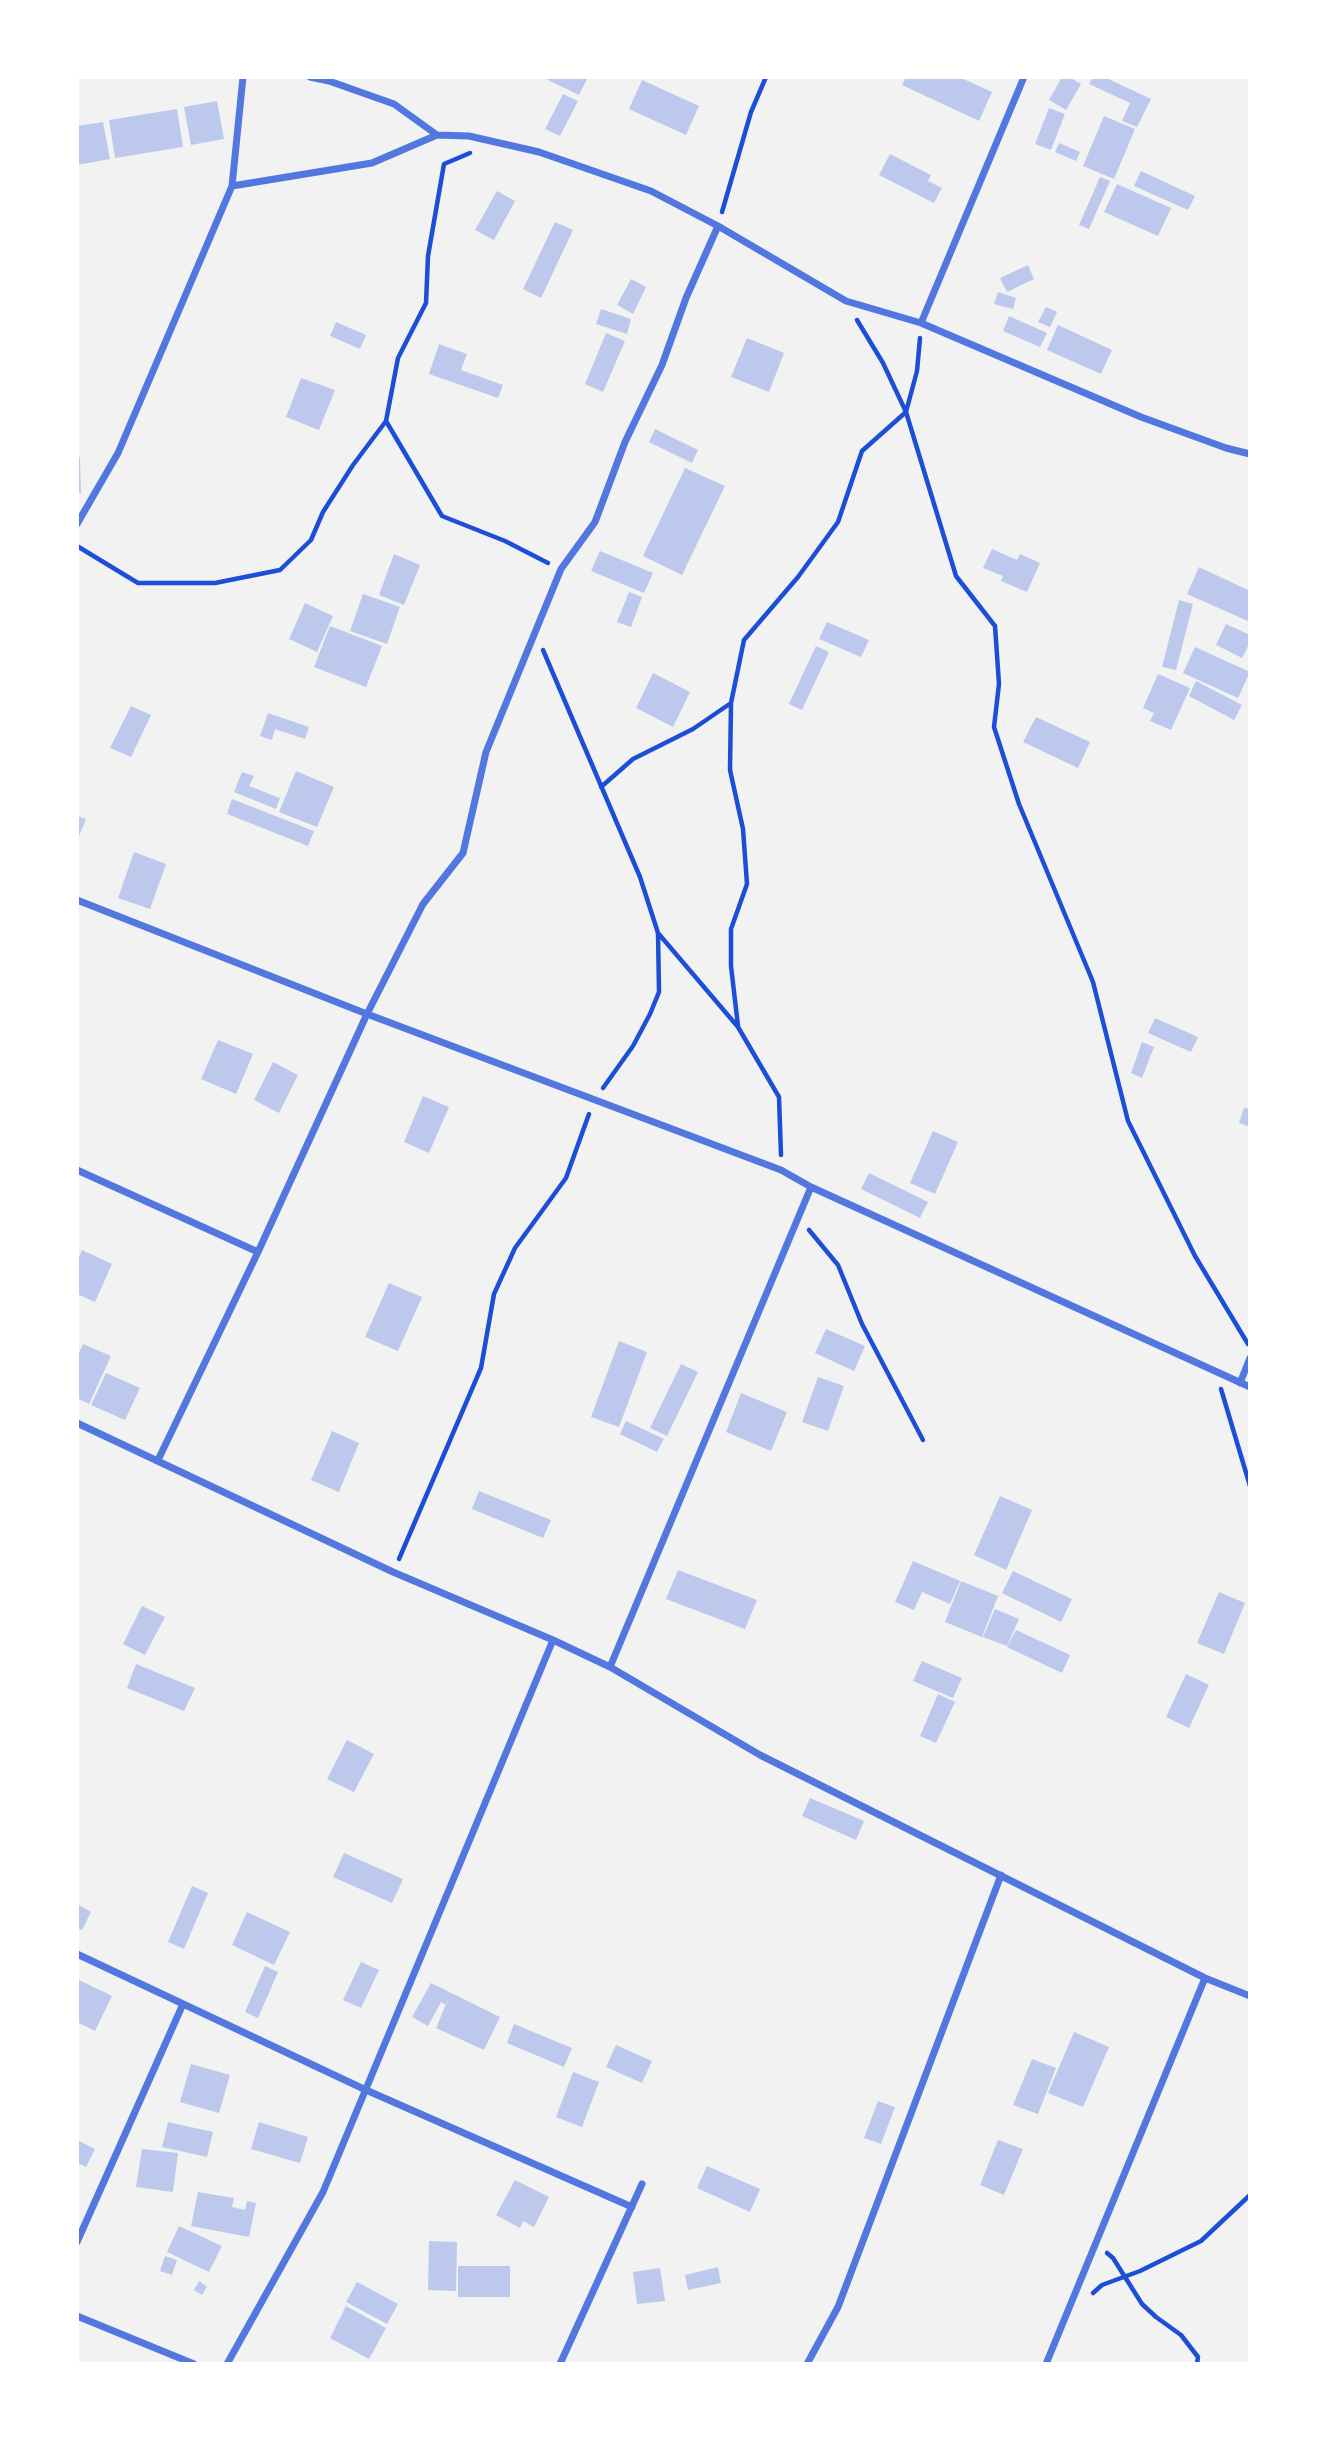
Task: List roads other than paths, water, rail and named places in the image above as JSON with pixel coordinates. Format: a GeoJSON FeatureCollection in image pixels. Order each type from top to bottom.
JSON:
{"type":"FeatureCollection","features":[{"type":"Feature","properties":{"kind":"street"},"geometry":{"type":"LineString","coordinates":[[77,524],[118,453],[233,186],[243,77]]}},
{"type":"Feature","properties":{"kind":"street"},"geometry":{"type":"LineString","coordinates":[[310,77],[394,104],[437,135]]}},
{"type":"Feature","properties":{"kind":"street"},"geometry":{"type":"LineString","coordinates":[[921,323],[1024,77]]}},
{"type":"Feature","properties":{"kind":"street"},"geometry":{"type":"LineString","coordinates":[[233,186],[372,163],[437,135],[469,136],[539,152],[651,191],[718,226],[846,301],[921,323],[1141,417],[1226,449],[1250,454]]}},
{"type":"Feature","properties":{"kind":"street"},"geometry":{"type":"LineString","coordinates":[[158,1460],[367,1014],[423,904],[463,853],[486,752],[561,569],[595,522],[625,442],[662,365],[686,298],[718,226]]}},
{"type":"Feature","properties":{"kind":"street"},"geometry":{"type":"LineString","coordinates":[[77,900],[367,1014],[781,1170],[811,1187],[1250,1387]]}},
{"type":"Feature","properties":{"kind":"street"},"geometry":{"type":"LineString","coordinates":[[77,1170],[258,1251]]}},
{"type":"Feature","properties":{"kind":"street"},"geometry":{"type":"LineString","coordinates":[[610,1667],[811,1187]]}},
{"type":"Feature","properties":{"kind":"street"},"geometry":{"type":"LineString","coordinates":[[1240,1383],[1250,1358]]}},
{"type":"Feature","properties":{"kind":"street"},"geometry":{"type":"LineString","coordinates":[[77,1423],[393,1573],[553,1640],[610,1667],[760,1755],[1205,1978],[1250,1996]]}},
{"type":"Feature","properties":{"kind":"street"},"geometry":{"type":"LineString","coordinates":[[227,2364],[323,2192],[553,1640]]}},
{"type":"Feature","properties":{"kind":"street"},"geometry":{"type":"LineString","coordinates":[[807,2364],[838,2307],[1001,1875]]}},
{"type":"Feature","properties":{"kind":"street"},"geometry":{"type":"LineString","coordinates":[[77,1954],[366,2090],[632,2207]]}},
{"type":"Feature","properties":{"kind":"street"},"geometry":{"type":"LineString","coordinates":[[1046,2364],[1205,1978]]}},
{"type":"Feature","properties":{"kind":"street"},"geometry":{"type":"LineString","coordinates":[[77,2242],[183,2004]]}},
{"type":"Feature","properties":{"kind":"street"},"geometry":{"type":"LineString","coordinates":[[560,2364],[642,2184]]}},
{"type":"Feature","properties":{"kind":"street"},"geometry":{"type":"LineString","coordinates":[[77,2316],[194,2364]]}}]}
